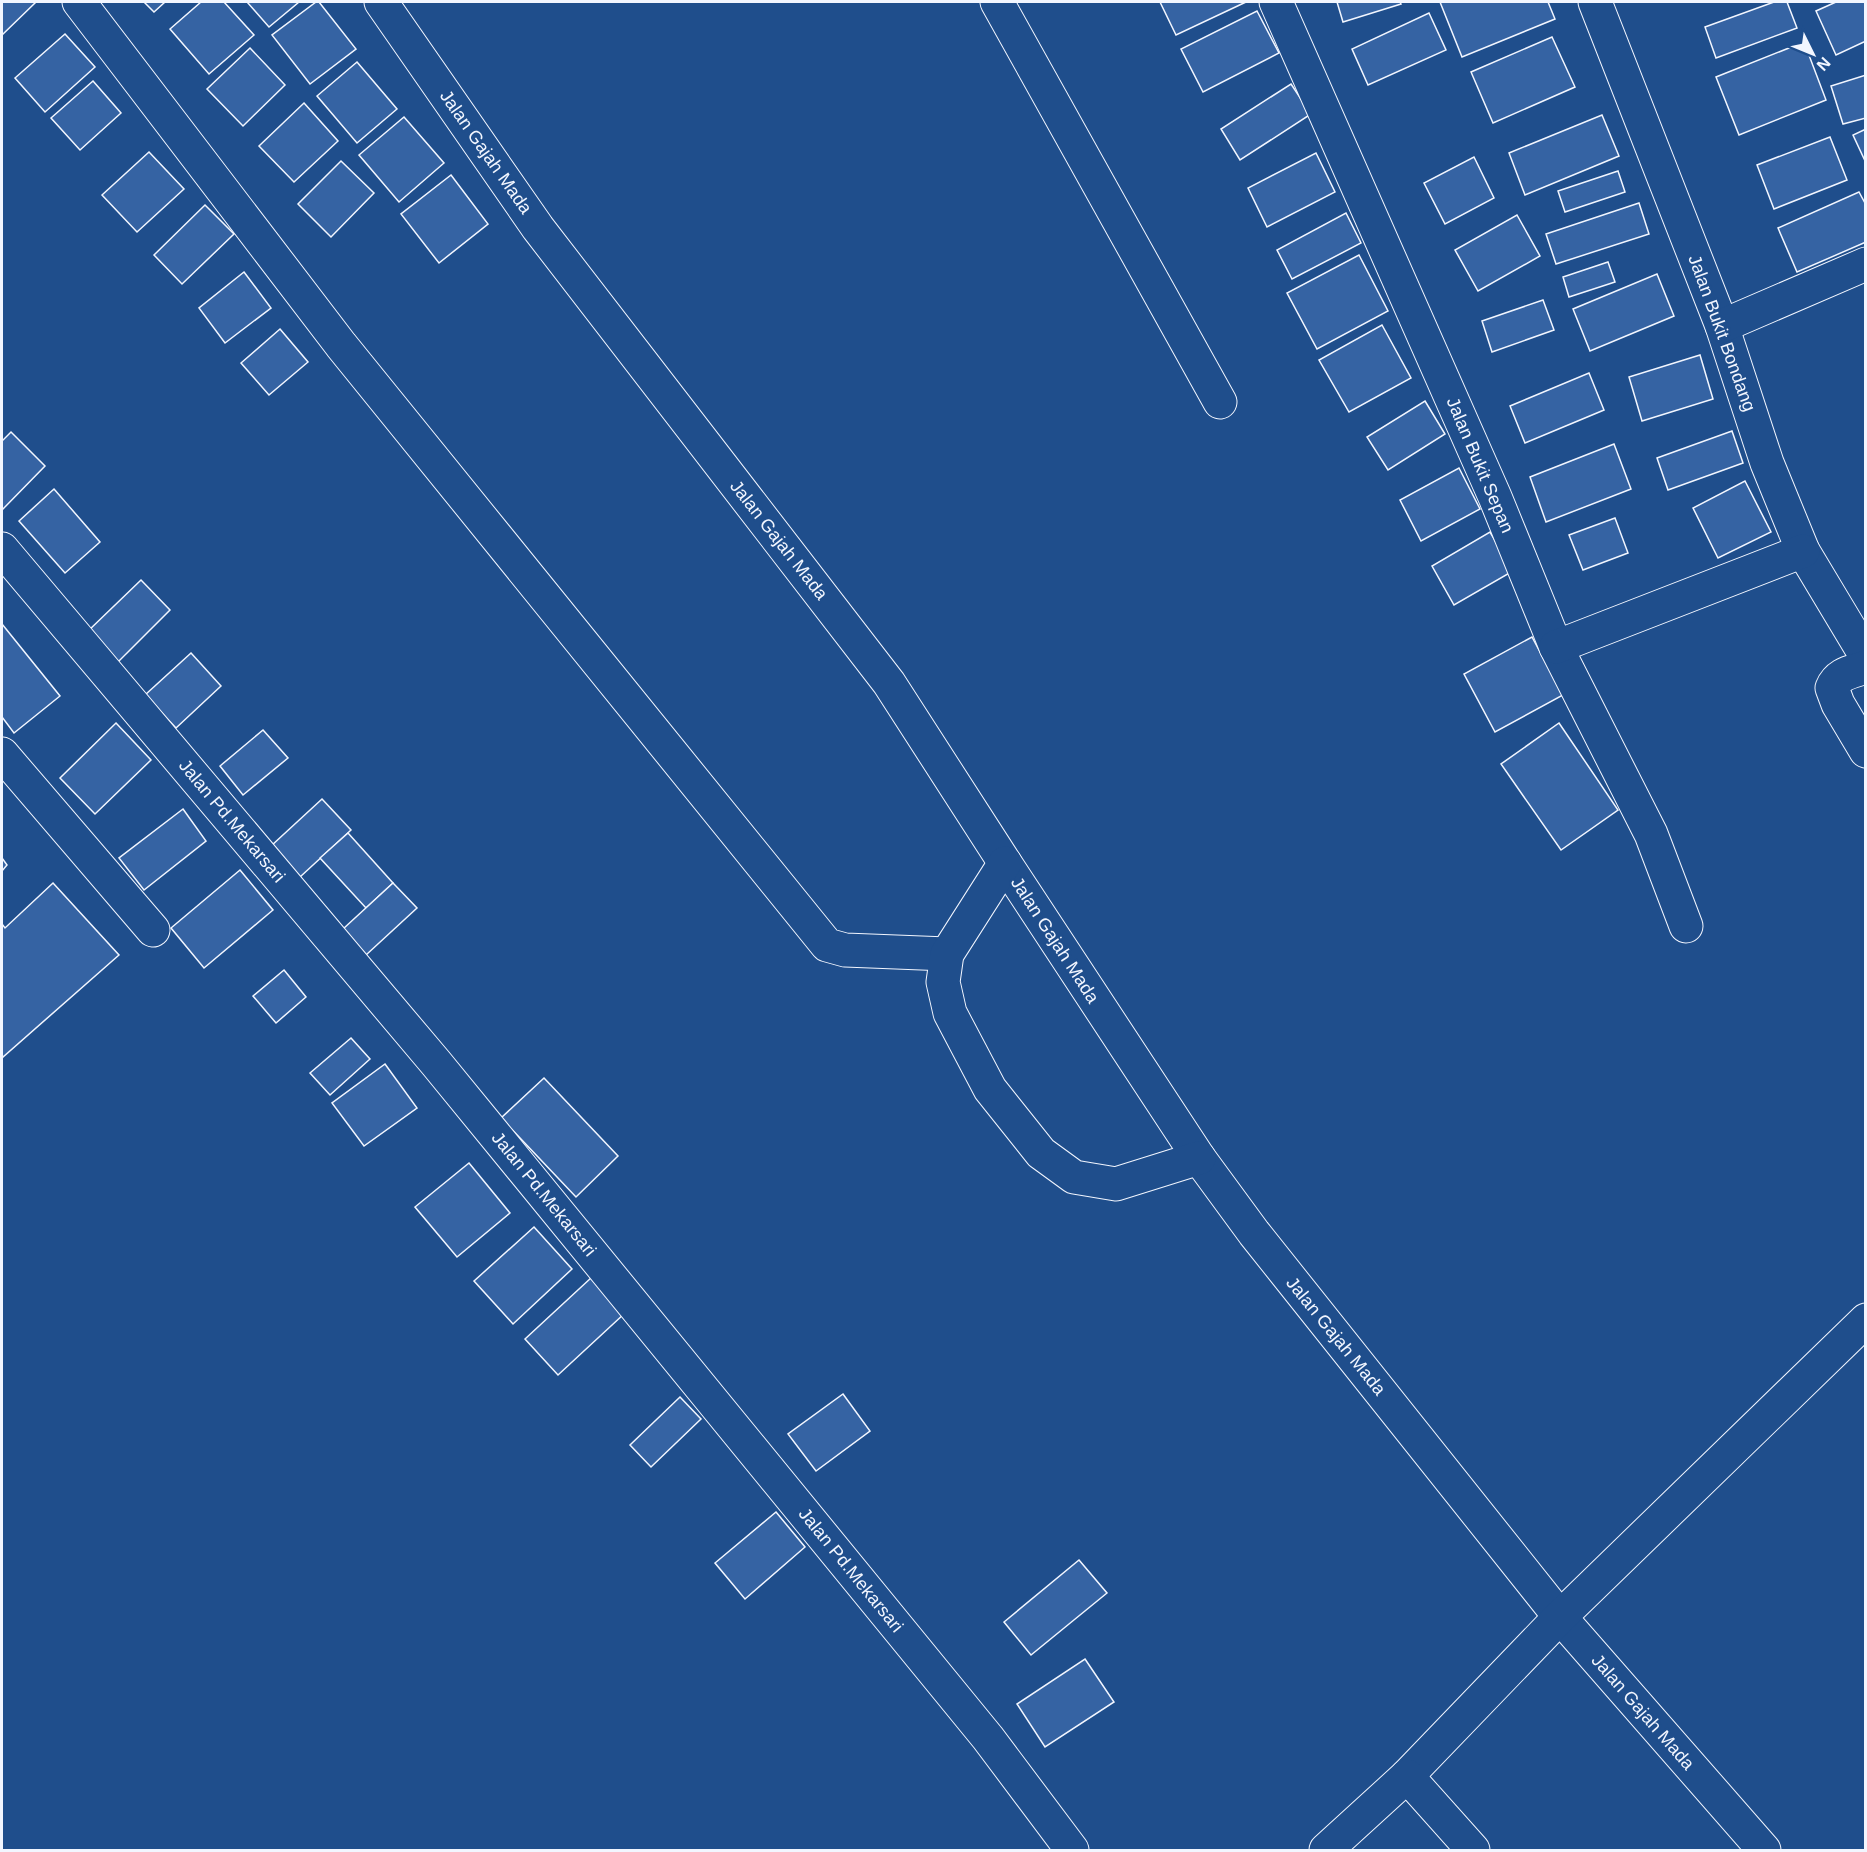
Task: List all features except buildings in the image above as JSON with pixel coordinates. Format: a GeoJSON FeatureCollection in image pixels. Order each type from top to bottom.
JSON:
{"type":"FeatureCollection","features":[{"type":"Feature","properties":{"kind":"street"},"geometry":{"type":"LineString","coordinates":[[78,2],[341,345],[827,945],[845,950],[946,954]]}},
{"type":"Feature","properties":{"kind":"street","name":"Jalan Gajah Mada"},"geometry":{"type":"LineString","coordinates":[[381,2],[538,228],[889,683],[1199,1158],[1254,1233],[1560,1617],[1764,1851]]}},
{"type":"Feature","properties":{"kind":"street"},"geometry":{"type":"LineString","coordinates":[[997,2],[1220,402]]}},
{"type":"Feature","properties":{"kind":"street","name":"Jalan Bukit Sepan"},"geometry":{"type":"LineString","coordinates":[[1276,2],[1495,497],[1556,647],[1650,834],[1686,926]]}},
{"type":"Feature","properties":{"kind":"street","name":"Jalan Bukit Bondang"},"geometry":{"type":"LineString","coordinates":[[1595,2],[1722,326],[1767,463],[1803,551],[1866,656]]}},
{"type":"Feature","properties":{"kind":"street"},"geometry":{"type":"LineString","coordinates":[[1722,326],[1866,264]]}},
{"type":"Feature","properties":{"kind":"street","name":"Jalan Pd.Mekarsari"},"geometry":{"type":"LineString","coordinates":[[2,549],[474,1108],[980,1729],[1072,1851]]}},
{"type":"Feature","properties":{"kind":"street"},"geometry":{"type":"LineString","coordinates":[[1556,647],[1803,551]]}},
{"type":"Feature","properties":{"kind":"street"},"geometry":{"type":"LineString","coordinates":[[1866,667],[1840,676],[1832,688],[1838,704],[1866,751]]}},
{"type":"Feature","properties":{"kind":"street"},"geometry":{"type":"LineString","coordinates":[[2,754],[153,930]]}},
{"type":"Feature","properties":{"kind":"street"},"geometry":{"type":"LineString","coordinates":[[1005,863],[946,954],[943,982],[950,1013],[990,1089],[1041,1153],[1074,1177],[1116,1185],[1199,1158]]}},
{"type":"Feature","properties":{"kind":"street"},"geometry":{"type":"LineString","coordinates":[[1326,1851],[1407,1776],[1560,1617],[1861,1334]]}},
{"type":"Feature","properties":{"kind":"street"},"geometry":{"type":"LineString","coordinates":[[1407,1776],[1473,1851]]}}]}
